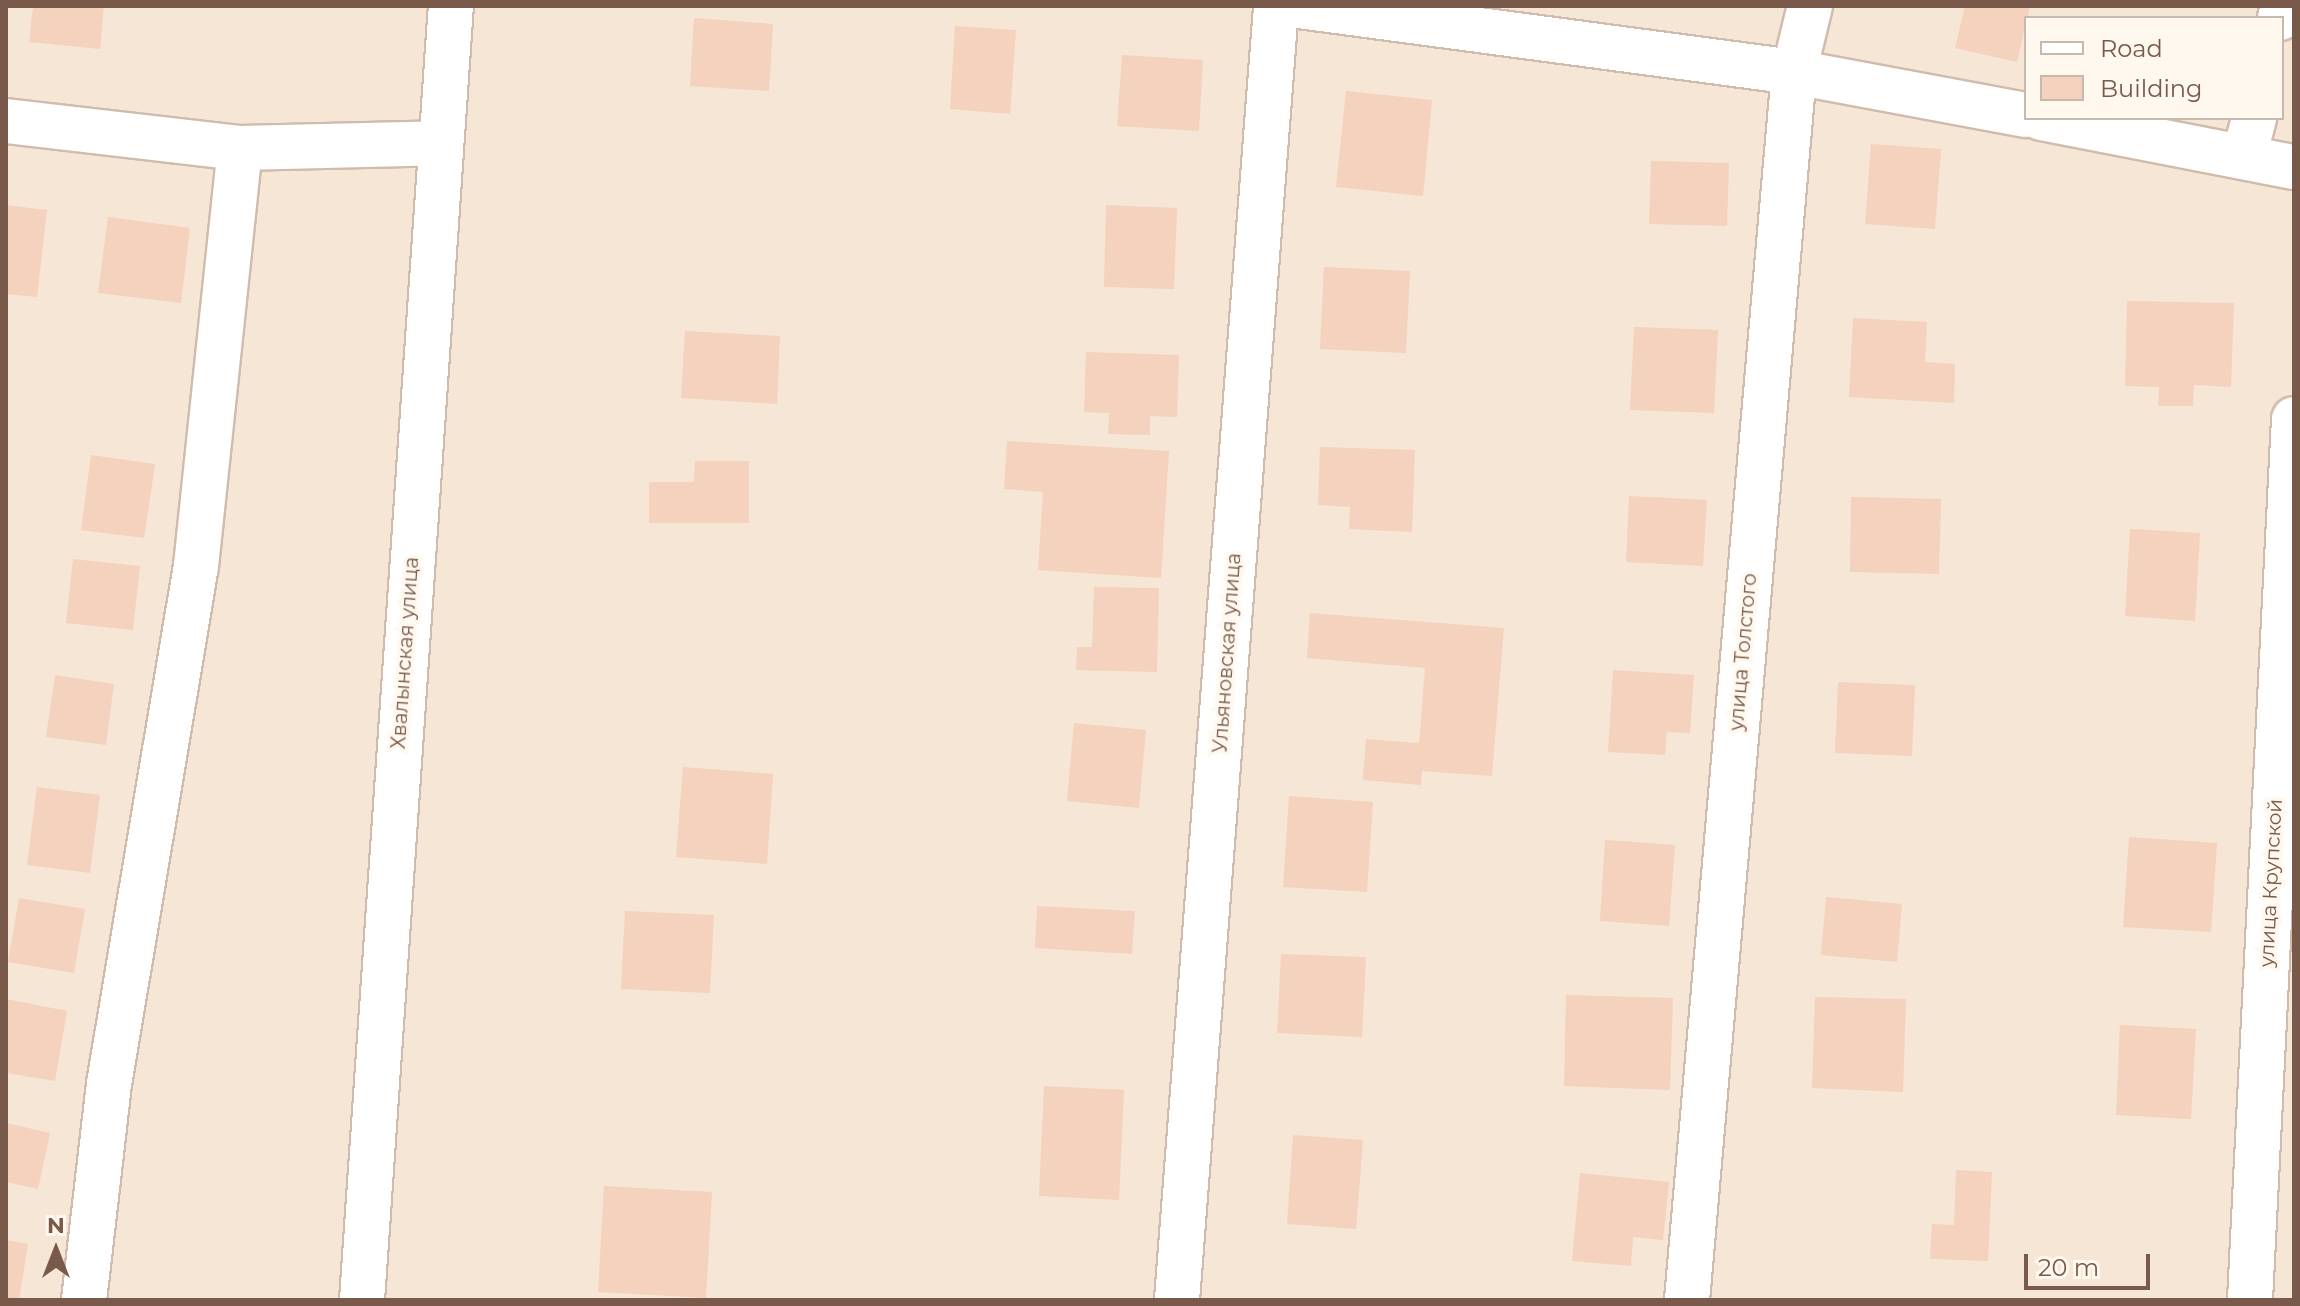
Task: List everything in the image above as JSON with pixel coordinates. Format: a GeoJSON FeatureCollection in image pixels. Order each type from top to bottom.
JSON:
{"type":"FeatureCollection","features":[{"type":"Feature","properties":{"kind":"street","name":"Хвалынская улица"},"geometry":{"type":"LineString","coordinates":[[362,1300],[439,143],[451,6]]}},
{"type":"Feature","properties":{"kind":"street","name":"Ульяновская улица"},"geometry":{"type":"LineString","coordinates":[[1177,1300],[1276,6]]}},
{"type":"Feature","properties":{"kind":"street"},"geometry":{"type":"LineString","coordinates":[[1299,6],[1794,72],[2024,115]]}},
{"type":"Feature","properties":{"kind":"street","name":"улица Толстого"},"geometry":{"type":"LineString","coordinates":[[1687,1300],[1794,72],[1810,6]]}},
{"type":"Feature","properties":{"kind":"street"},"geometry":{"type":"LineString","coordinates":[[2063,120],[2249,137],[2294,167]]}},
{"type":"Feature","properties":{"kind":"street"},"geometry":{"type":"LineString","coordinates":[[6,121],[240,148],[439,143]]}},
{"type":"Feature","properties":{"kind":"street"},"geometry":{"type":"LineString","coordinates":[[84,1300],[109,1084],[196,566],[240,148]]}},
{"type":"Feature","properties":{"kind":"street","name":"улица Крупской"},"geometry":{"type":"LineString","coordinates":[[2250,1300],[2294,419]]}},
{"type":"Feature","properties":{"kind":"shaded area"},"geometry":{"type":"Polygon","coordinates":[[[6,6],[2294,6],[2294,1300],[6,1300],[6,6]]]}},
{"type":"Feature","properties":{"kind":"building"},"geometry":{"type":"Polygon","coordinates":[[[33,6],[104,6],[100,49],[29,42],[33,6]]]}},
{"type":"Feature","properties":{"kind":"building"},"geometry":{"type":"Polygon","coordinates":[[[1965,6],[2030,6],[2028,16],[2024,16],[2017,62],[1955,48],[1965,6]]]}},
{"type":"Feature","properties":{"kind":"building"},"geometry":{"type":"Polygon","coordinates":[[[694,18],[773,24],[769,91],[690,86],[694,18]]]}},
{"type":"Feature","properties":{"kind":"building"},"geometry":{"type":"Polygon","coordinates":[[[955,26],[1016,30],[1010,114],[950,109],[955,26]]]}},
{"type":"Feature","properties":{"kind":"building"},"geometry":{"type":"Polygon","coordinates":[[[1122,55],[1203,60],[1199,131],[1117,126],[1122,55]]]}},
{"type":"Feature","properties":{"kind":"building"},"geometry":{"type":"Polygon","coordinates":[[[1346,91],[1432,100],[1423,196],[1336,187],[1346,91]]]}},
{"type":"Feature","properties":{"kind":"building"},"geometry":{"type":"Polygon","coordinates":[[[1871,144],[1941,149],[1935,229],[1865,224],[1871,144]]]}},
{"type":"Feature","properties":{"kind":"building"},"geometry":{"type":"Polygon","coordinates":[[[1651,161],[1729,163],[1727,226],[1649,224],[1651,161]]]}},
{"type":"Feature","properties":{"kind":"building"},"geometry":{"type":"Polygon","coordinates":[[[6,205],[47,210],[37,297],[6,294],[6,205]]]}},
{"type":"Feature","properties":{"kind":"building"},"geometry":{"type":"Polygon","coordinates":[[[1106,205],[1177,208],[1174,289],[1104,287],[1106,205]]]}},
{"type":"Feature","properties":{"kind":"building"},"geometry":{"type":"Polygon","coordinates":[[[108,217],[190,228],[181,303],[98,293],[108,217]]]}},
{"type":"Feature","properties":{"kind":"building"},"geometry":{"type":"Polygon","coordinates":[[[1324,267],[1410,271],[1406,353],[1320,349],[1324,267]]]}},
{"type":"Feature","properties":{"kind":"building"},"geometry":{"type":"Polygon","coordinates":[[[2127,301],[2234,303],[2231,387],[2194,385],[2193,406],[2158,406],[2159,387],[2125,386],[2127,301]]]}},
{"type":"Feature","properties":{"kind":"building"},"geometry":{"type":"Polygon","coordinates":[[[1853,318],[1927,322],[1925,362],[1955,364],[1954,403],[1849,397],[1853,318]]]}},
{"type":"Feature","properties":{"kind":"building"},"geometry":{"type":"Polygon","coordinates":[[[1634,327],[1718,330],[1714,413],[1630,410],[1634,327]]]}},
{"type":"Feature","properties":{"kind":"building"},"geometry":{"type":"Polygon","coordinates":[[[685,331],[780,336],[777,404],[681,398],[685,331]]]}},
{"type":"Feature","properties":{"kind":"building"},"geometry":{"type":"Polygon","coordinates":[[[1086,352],[1179,355],[1177,417],[1150,416],[1150,435],[1108,434],[1109,413],[1084,412],[1086,352]]]}},
{"type":"Feature","properties":{"kind":"building"},"geometry":{"type":"Polygon","coordinates":[[[1007,441],[1169,451],[1161,578],[1038,570],[1043,492],[1004,489],[1007,441]]]}},
{"type":"Feature","properties":{"kind":"building"},"geometry":{"type":"Polygon","coordinates":[[[1320,447],[1415,450],[1412,532],[1349,529],[1350,507],[1318,505],[1320,447]]]}},
{"type":"Feature","properties":{"kind":"building"},"geometry":{"type":"Polygon","coordinates":[[[91,455],[155,464],[144,538],[81,530],[91,455]]]}},
{"type":"Feature","properties":{"kind":"building"},"geometry":{"type":"Polygon","coordinates":[[[695,461],[749,461],[749,523],[649,523],[649,482],[694,482],[695,461]]]}},
{"type":"Feature","properties":{"kind":"building"},"geometry":{"type":"Polygon","coordinates":[[[1629,496],[1707,500],[1703,566],[1626,562],[1629,496]]]}},
{"type":"Feature","properties":{"kind":"building"},"geometry":{"type":"Polygon","coordinates":[[[1851,497],[1941,499],[1939,574],[1850,572],[1851,497]]]}},
{"type":"Feature","properties":{"kind":"building"},"geometry":{"type":"Polygon","coordinates":[[[2130,529],[2200,533],[2195,621],[2125,616],[2130,529]]]}},
{"type":"Feature","properties":{"kind":"building"},"geometry":{"type":"Polygon","coordinates":[[[73,559],[140,566],[133,630],[66,623],[73,559]]]}},
{"type":"Feature","properties":{"kind":"building"},"geometry":{"type":"Polygon","coordinates":[[[1094,587],[1159,588],[1157,672],[1076,670],[1077,647],[1092,647],[1094,587]]]}},
{"type":"Feature","properties":{"kind":"building"},"geometry":{"type":"Polygon","coordinates":[[[1310,613],[1504,628],[1492,776],[1422,771],[1421,785],[1363,780],[1366,739],[1419,743],[1425,668],[1307,658],[1310,613]]]}},
{"type":"Feature","properties":{"kind":"building"},"geometry":{"type":"Polygon","coordinates":[[[1613,670],[1694,675],[1690,733],[1667,732],[1665,755],[1608,752],[1613,670]]]}},
{"type":"Feature","properties":{"kind":"building"},"geometry":{"type":"Polygon","coordinates":[[[55,675],[114,684],[106,745],[46,737],[55,675]]]}},
{"type":"Feature","properties":{"kind":"building"},"geometry":{"type":"Polygon","coordinates":[[[1838,682],[1915,685],[1912,756],[1835,753],[1838,682]]]}},
{"type":"Feature","properties":{"kind":"building"},"geometry":{"type":"Polygon","coordinates":[[[1074,723],[1146,730],[1139,808],[1067,801],[1074,723]]]}},
{"type":"Feature","properties":{"kind":"building"},"geometry":{"type":"Polygon","coordinates":[[[683,767],[773,774],[767,864],[676,857],[683,767]]]}},
{"type":"Feature","properties":{"kind":"building"},"geometry":{"type":"Polygon","coordinates":[[[37,787],[100,795],[90,873],[27,865],[37,787]]]}},
{"type":"Feature","properties":{"kind":"building"},"geometry":{"type":"Polygon","coordinates":[[[1289,796],[1373,802],[1367,892],[1283,887],[1289,796]]]}},
{"type":"Feature","properties":{"kind":"building"},"geometry":{"type":"Polygon","coordinates":[[[2129,837],[2217,843],[2211,932],[2123,927],[2129,837]]]}},
{"type":"Feature","properties":{"kind":"building"},"geometry":{"type":"Polygon","coordinates":[[[1605,840],[1675,845],[1669,926],[1600,921],[1605,840]]]}},
{"type":"Feature","properties":{"kind":"building"},"geometry":{"type":"Polygon","coordinates":[[[1826,897],[1902,904],[1897,962],[1821,955],[1826,897]]]}},
{"type":"Feature","properties":{"kind":"building"},"geometry":{"type":"Polygon","coordinates":[[[19,898],[85,909],[74,973],[8,962],[19,898]]]}},
{"type":"Feature","properties":{"kind":"building"},"geometry":{"type":"Polygon","coordinates":[[[1037,906],[1135,911],[1132,954],[1035,948],[1037,906]]]}},
{"type":"Feature","properties":{"kind":"building"},"geometry":{"type":"Polygon","coordinates":[[[625,911],[714,915],[710,993],[621,989],[625,911]]]}},
{"type":"Feature","properties":{"kind":"building"},"geometry":{"type":"Polygon","coordinates":[[[1281,954],[1366,957],[1362,1037],[1277,1033],[1281,954]]]}},
{"type":"Feature","properties":{"kind":"building"},"geometry":{"type":"Polygon","coordinates":[[[1566,995],[1673,998],[1670,1090],[1564,1086],[1566,995]]]}},
{"type":"Feature","properties":{"kind":"building"},"geometry":{"type":"Polygon","coordinates":[[[1815,997],[1906,999],[1903,1092],[1812,1088],[1815,997]]]}},
{"type":"Feature","properties":{"kind":"building"},"geometry":{"type":"Polygon","coordinates":[[[6,999],[67,1011],[55,1081],[6,1073],[6,999]]]}},
{"type":"Feature","properties":{"kind":"building"},"geometry":{"type":"Polygon","coordinates":[[[2120,1025],[2196,1029],[2191,1119],[2116,1115],[2120,1025]]]}},
{"type":"Feature","properties":{"kind":"building"},"geometry":{"type":"Polygon","coordinates":[[[1044,1086],[1124,1090],[1119,1200],[1039,1196],[1044,1086]]]}},
{"type":"Feature","properties":{"kind":"building"},"geometry":{"type":"Polygon","coordinates":[[[6,1123],[50,1133],[38,1189],[6,1182],[6,1123]]]}},
{"type":"Feature","properties":{"kind":"building"},"geometry":{"type":"Polygon","coordinates":[[[1293,1135],[1363,1140],[1356,1229],[1287,1224],[1293,1135]]]}},
{"type":"Feature","properties":{"kind":"building"},"geometry":{"type":"Polygon","coordinates":[[[1956,1170],[1992,1172],[1988,1261],[1930,1259],[1932,1224],[1954,1225],[1956,1170]]]}},
{"type":"Feature","properties":{"kind":"building"},"geometry":{"type":"Polygon","coordinates":[[[1580,1173],[1669,1182],[1663,1240],[1633,1237],[1631,1266],[1572,1261],[1580,1173]]]}},
{"type":"Feature","properties":{"kind":"building"},"geometry":{"type":"Polygon","coordinates":[[[604,1186],[712,1192],[706,1298],[598,1292],[604,1186]]]}},
{"type":"Feature","properties":{"kind":"building"},"geometry":{"type":"Polygon","coordinates":[[[6,1240],[28,1244],[19,1300],[6,1300],[6,1240]]]}}]}
